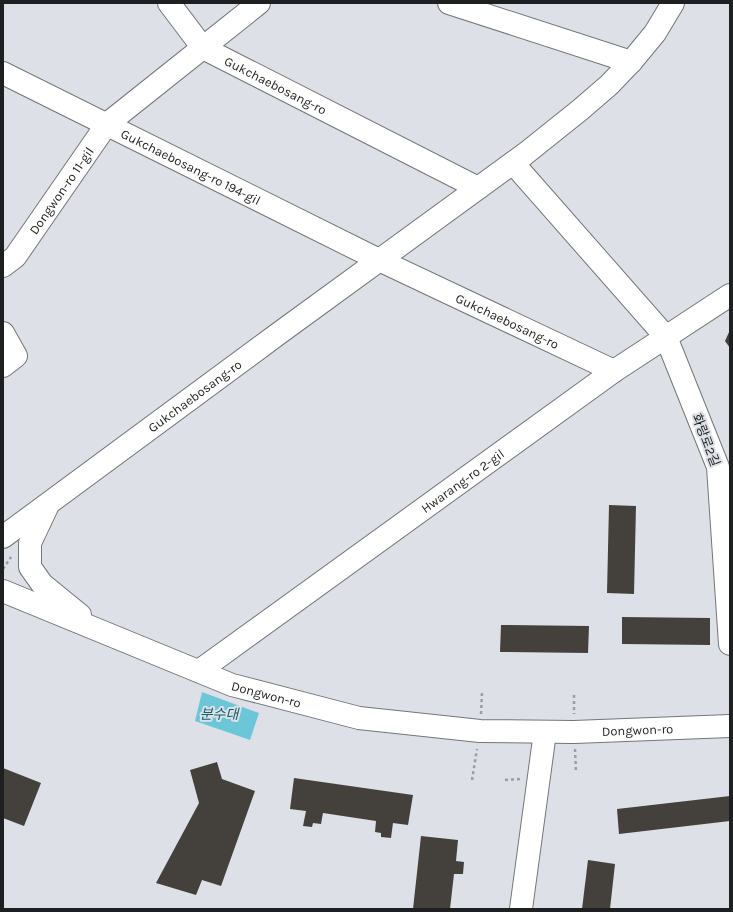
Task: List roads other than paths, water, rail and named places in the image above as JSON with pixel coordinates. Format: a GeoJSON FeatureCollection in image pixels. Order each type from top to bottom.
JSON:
{"type":"FeatureCollection","features":[{"type":"Feature","properties":{"kind":"street"},"geometry":{"type":"LineString","coordinates":[[169,3],[203,48]]}},
{"type":"Feature","properties":{"kind":"street","name":"Dongwon-ro 11-gil"},"geometry":{"type":"LineString","coordinates":[[7,258],[107,124],[259,3]]}},
{"type":"Feature","properties":{"kind":"street"},"geometry":{"type":"LineString","coordinates":[[449,3],[632,62]]}},
{"type":"Feature","properties":{"kind":"street","name":"Gukchaebosang-ro"},"geometry":{"type":"LineString","coordinates":[[8,535],[379,260],[513,163],[580,110],[609,85],[632,62],[655,33],[674,3]]}},
{"type":"Feature","properties":{"kind":"street","name":"Gukchaebosang-ro"},"geometry":{"type":"LineString","coordinates":[[203,48],[478,188]]}},
{"type":"Feature","properties":{"kind":"street","name":"Gukchaebosang-ro 194-gil"},"geometry":{"type":"LineString","coordinates":[[3,73],[379,260]]}},
{"type":"Feature","properties":{"kind":"street"},"geometry":{"type":"LineString","coordinates":[[513,163],[666,337]]}},
{"type":"Feature","properties":{"kind":"street","name":"Gukchaebosang-ro"},"geometry":{"type":"LineString","coordinates":[[379,260],[614,371]]}},
{"type":"Feature","properties":{"kind":"street","name":"Hwarang-ro 2-gil"},"geometry":{"type":"LineString","coordinates":[[199,672],[614,371],[730,296]]}},
{"type":"Feature","properties":{"kind":"street"},"geometry":{"type":"LineString","coordinates":[[3,333],[16,356],[3,366]]}},
{"type":"Feature","properties":{"kind":"street","name":"화랑로2길"},"geometry":{"type":"LineString","coordinates":[[666,337],[718,467],[730,644]]}},
{"type":"Feature","properties":{"kind":"street"},"geometry":{"type":"LineString","coordinates":[[50,503],[30,543],[30,567],[42,584],[98,630]]}},
{"type":"Feature","properties":{"kind":"street","name":"Dongwon-ro"},"geometry":{"type":"LineString","coordinates":[[3,591],[232,685],[359,718],[480,731],[574,732],[730,726]]}},
{"type":"Feature","properties":{"kind":"street"},"geometry":{"type":"LineString","coordinates":[[521,909],[545,732]]}},
{"type":"Feature","properties":{"kind":"water","name":"분수대"},"geometry":{"type":"Polygon","coordinates":[[[202,692],[259,713],[250,740],[195,721],[202,692]]]}}]}
